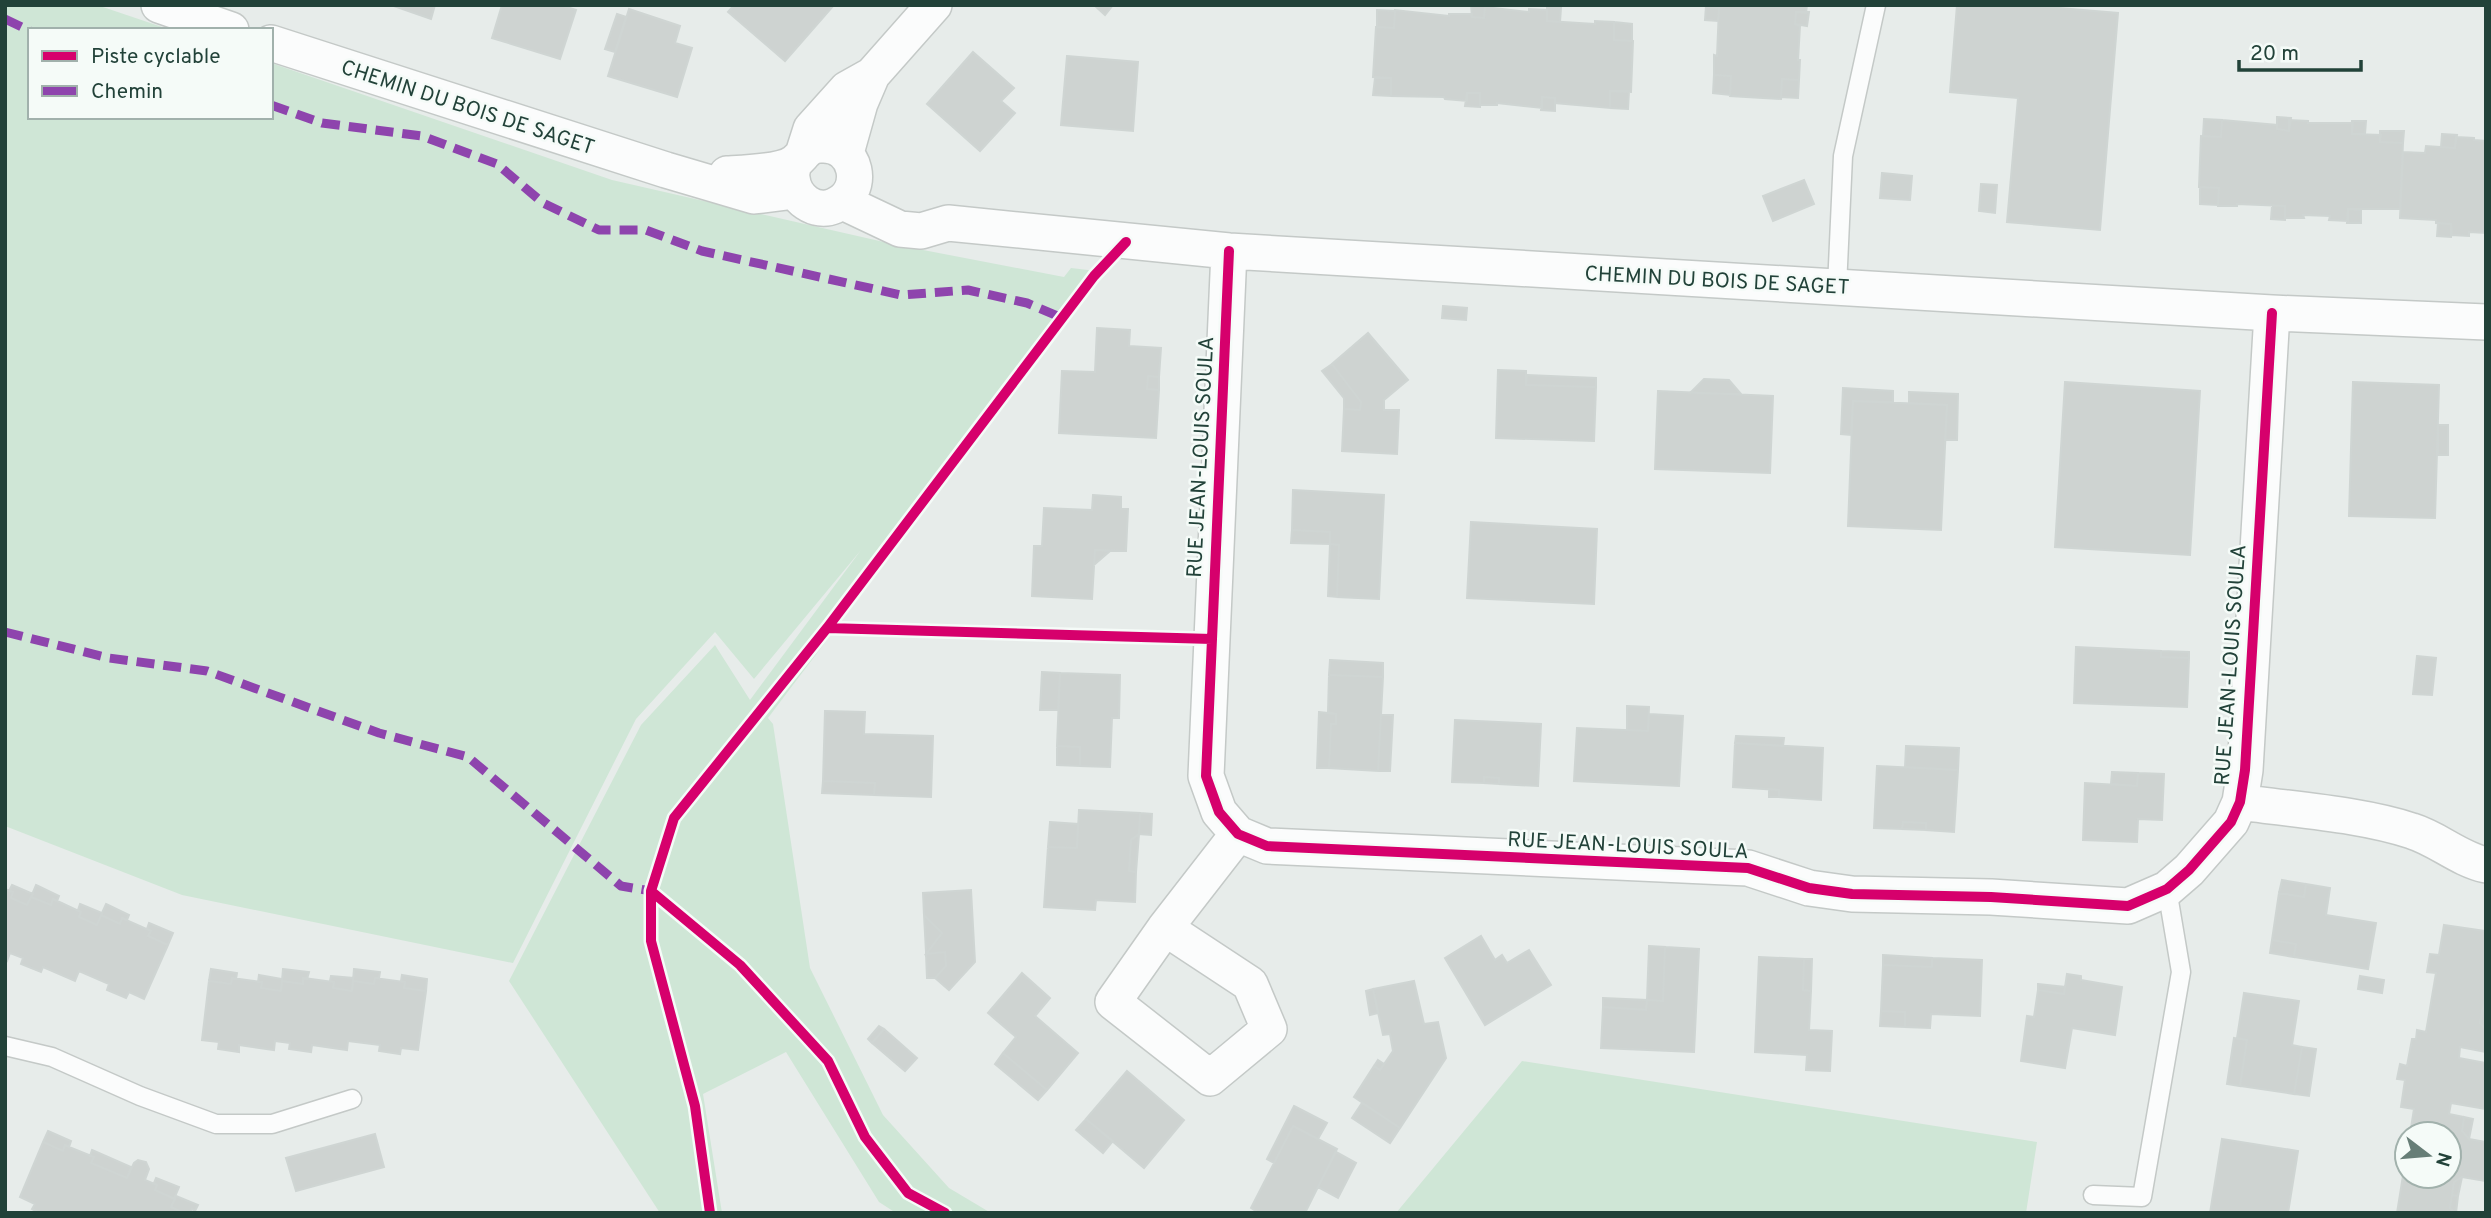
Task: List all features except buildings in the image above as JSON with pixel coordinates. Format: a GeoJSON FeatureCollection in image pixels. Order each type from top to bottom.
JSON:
{"type":"FeatureCollection","features":[{"type":"Feature","properties":{"kind":"street"},"geometry":{"type":"LineString","coordinates":[[159,5],[225,28]]}},
{"type":"Feature","properties":{"kind":"street"},"geometry":{"type":"LineString","coordinates":[[872,75],[847,89],[811,129],[798,168],[804,202],[817,208],[831,208],[848,178],[860,103],[872,75],[934,5]]}},
{"type":"Feature","properties":{"kind":"street","name":"CHEMIN DU BOIS DE SAGET"},"geometry":{"type":"LineString","coordinates":[[273,44],[666,170],[757,173],[798,168],[817,145],[832,145],[848,178],[900,229],[921,231],[948,223],[1229,251],[2272,313],[2486,322]]}},
{"type":"Feature","properties":{"kind":"street","name":"RUE JEAN-LOUIS SOULA"},"geometry":{"type":"LineString","coordinates":[[1229,251],[1206,776],[1219,812],[1238,834],[1267,846],[1748,868],[1809,888],[1852,894],[1991,897],[2129,906],[2167,889],[2189,870],[2231,822],[2240,802],[2245,769],[2272,313]]}},
{"type":"Feature","properties":{"kind":"street"},"geometry":{"type":"LineString","coordinates":[[2240,802],[2381,823],[2414,831],[2472,862],[2486,865]]}},
{"type":"Feature","properties":{"kind":"street"},"geometry":{"type":"LineString","coordinates":[[1165,928],[1251,984],[1269,1029],[1210,1079],[1113,1002],[1165,928],[1238,834]]}},
{"type":"Feature","properties":{"kind":"lane"},"geometry":{"type":"LineString","coordinates":[[1837,287],[1843,156],[1876,5]]}},
{"type":"Feature","properties":{"kind":"lane"},"geometry":{"type":"LineString","coordinates":[[2093,1195],[2142,1197],[2181,972],[2167,889]]}},
{"type":"Feature","properties":{"kind":"lane"},"geometry":{"type":"LineString","coordinates":[[5,1046],[52,1058],[140,1096],[216,1124],[272,1124],[352,1099]]}},
{"type":"Feature","properties":{"kind":"green space"},"geometry":{"type":"Polygon","coordinates":[[[5,5],[97,5],[165,28],[28,28],[28,119],[273,119],[273,64],[612,180],[897,245],[1064,277],[1071,268],[1105,272],[768,718],[773,724],[810,968],[883,1115],[949,1188],[991,1213],[896,1213],[879,1202],[786,1052],[703,1094],[722,1213],[660,1213],[509,981],[641,725],[715,645],[750,700],[861,550],[754,679],[715,632],[636,719],[513,963],[182,895],[5,826],[5,5]]]}},
{"type":"Feature","properties":{"kind":"green space"},"geometry":{"type":"Polygon","coordinates":[[[1522,1061],[2037,1142],[2026,1213],[1396,1213],[1522,1061]]]}},
{"type":"Feature","properties":{"kind":"marked path"},"geometry":{"type":"LineString","coordinates":[[5,19],[28,30]]}},
{"type":"Feature","properties":{"kind":"marked path"},"geometry":{"type":"LineString","coordinates":[[273,106],[322,123],[422,136],[497,164],[543,203],[599,230],[646,230],[702,251],[901,295],[968,290],[1027,303],[1062,318]]}},
{"type":"Feature","properties":{"kind":"marked path"},"geometry":{"type":"LineString","coordinates":[[5,632],[109,658],[207,671],[379,733],[468,757],[621,886],[651,891],[656,895]]}},
{"type":"Feature","properties":{"kind":"cycle path"},"geometry":{"type":"LineString","coordinates":[[710,1213],[695,1106],[651,941],[651,891],[674,818],[827,628],[1094,276],[1126,242]]}},
{"type":"Feature","properties":{"kind":"cycle path"},"geometry":{"type":"LineString","coordinates":[[1229,251],[1206,776],[1219,812],[1238,834],[1267,846],[1748,868],[1809,888],[1852,894],[1991,897],[2128,906],[2167,889],[2189,870],[2231,822],[2240,802],[2245,770],[2272,313]]}},
{"type":"Feature","properties":{"kind":"cycle path"},"geometry":{"type":"LineString","coordinates":[[827,628],[1212,639]]}},
{"type":"Feature","properties":{"kind":"cycle path"},"geometry":{"type":"LineString","coordinates":[[651,891],[740,965],[828,1061],[865,1137],[908,1193],[945,1213]]}}]}
